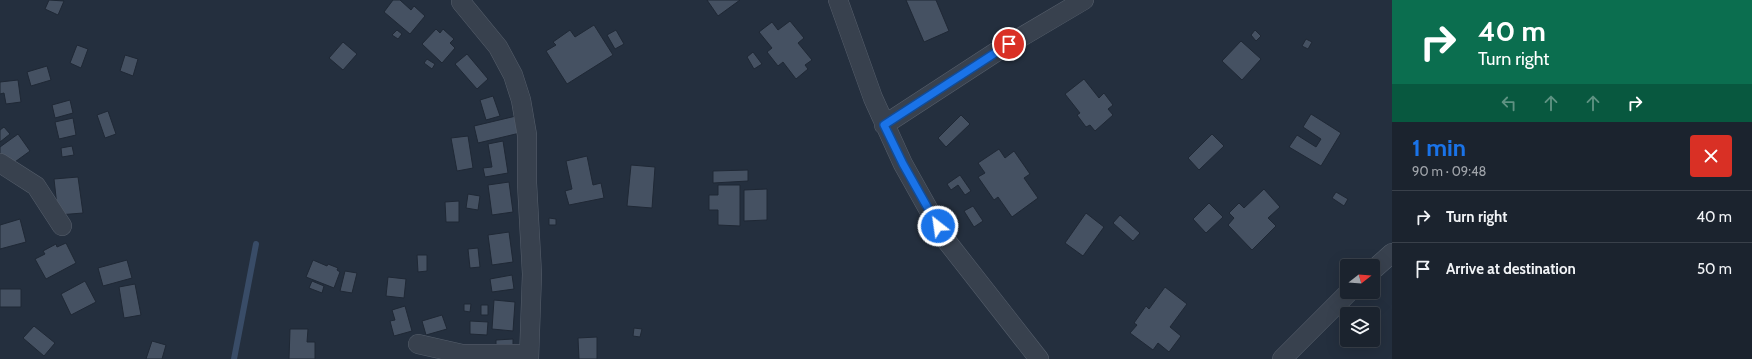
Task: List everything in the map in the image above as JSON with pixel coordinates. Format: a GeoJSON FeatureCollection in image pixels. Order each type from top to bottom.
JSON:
{"type":"FeatureCollection","features":[{"type":"Feature","properties":{"kind":"street"},"geometry":{"type":"LineString","coordinates":[[838,0],[884,125],[903,164],[945,239],[1039,359]]}},
{"type":"Feature","properties":{"kind":"street"},"geometry":{"type":"LineString","coordinates":[[884,125],[996,52],[1084,0]]}},
{"type":"Feature","properties":{"kind":"street"},"geometry":{"type":"LineString","coordinates":[[418,344],[462,354],[529,356],[532,274],[527,184],[527,135],[521,100],[512,75],[498,47],[461,1]]}},
{"type":"Feature","properties":{"kind":"street"},"geometry":{"type":"LineString","coordinates":[[0,163],[36,186],[62,226]]}},
{"type":"Feature","properties":{"kind":"street"},"geometry":{"type":"LineString","coordinates":[[1380,264],[1392,253]]}},
{"type":"Feature","properties":{"kind":"street"},"geometry":{"type":"LineString","coordinates":[[1282,359],[1342,299]]}},
{"type":"Feature","properties":{"kind":"building"},"geometry":{"type":"Polygon","coordinates":[[[49,0],[64,1],[58,15],[45,9],[49,0]]]}},
{"type":"Feature","properties":{"kind":"building"},"geometry":{"type":"Polygon","coordinates":[[[393,0],[400,0],[411,10],[414,6],[425,16],[410,34],[384,12],[393,0]]]}},
{"type":"Feature","properties":{"kind":"building"},"geometry":{"type":"Polygon","coordinates":[[[707,0],[740,0],[718,16],[707,0]]]}},
{"type":"Feature","properties":{"kind":"building"},"geometry":{"type":"Polygon","coordinates":[[[906,0],[936,0],[949,31],[924,42],[906,0]]]}},
{"type":"Feature","properties":{"kind":"building"},"geometry":{"type":"Polygon","coordinates":[[[790,21],[804,38],[798,43],[812,60],[805,65],[808,69],[796,79],[783,62],[778,66],[767,52],[772,48],[759,32],[772,22],[778,30],[790,21]]]}},
{"type":"Feature","properties":{"kind":"building"},"geometry":{"type":"Polygon","coordinates":[[[594,25],[613,55],[567,84],[546,51],[556,45],[553,42],[570,30],[575,37],[594,25]]]}},
{"type":"Feature","properties":{"kind":"building"},"geometry":{"type":"Polygon","coordinates":[[[436,29],[440,33],[443,29],[454,39],[450,43],[455,48],[442,63],[422,44],[436,29]]]}},
{"type":"Feature","properties":{"kind":"building"},"geometry":{"type":"Polygon","coordinates":[[[397,30],[402,34],[398,39],[392,35],[397,30]]]}},
{"type":"Feature","properties":{"kind":"building"},"geometry":{"type":"Polygon","coordinates":[[[616,30],[624,44],[615,49],[607,35],[616,30]]]}},
{"type":"Feature","properties":{"kind":"building"},"geometry":{"type":"Polygon","coordinates":[[[1255,30],[1261,36],[1256,41],[1251,35],[1255,30]]]}},
{"type":"Feature","properties":{"kind":"building"},"geometry":{"type":"Polygon","coordinates":[[[1306,39],[1312,42],[1308,49],[1302,46],[1306,39]]]}},
{"type":"Feature","properties":{"kind":"building"},"geometry":{"type":"Polygon","coordinates":[[[1241,41],[1261,59],[1242,80],[1222,61],[1241,41]]]}},
{"type":"Feature","properties":{"kind":"building"},"geometry":{"type":"Polygon","coordinates":[[[343,42],[357,54],[343,70],[329,58],[343,42]]]}},
{"type":"Feature","properties":{"kind":"building"},"geometry":{"type":"Polygon","coordinates":[[[77,45],[88,49],[81,68],[70,63],[77,45]]]}},
{"type":"Feature","properties":{"kind":"building"},"geometry":{"type":"Polygon","coordinates":[[[753,52],[762,64],[754,69],[747,57],[753,52]]]}},
{"type":"Feature","properties":{"kind":"building"},"geometry":{"type":"Polygon","coordinates":[[[467,54],[488,79],[477,89],[455,64],[467,54]]]}},
{"type":"Feature","properties":{"kind":"building"},"geometry":{"type":"Polygon","coordinates":[[[125,55],[138,59],[133,76],[120,71],[125,55]]]}},
{"type":"Feature","properties":{"kind":"building"},"geometry":{"type":"Polygon","coordinates":[[[427,59],[435,64],[432,69],[424,63],[427,59]]]}},
{"type":"Feature","properties":{"kind":"building"},"geometry":{"type":"Polygon","coordinates":[[[47,66],[51,80],[31,86],[27,72],[47,66]]]}},
{"type":"Feature","properties":{"kind":"building"},"geometry":{"type":"Polygon","coordinates":[[[1084,79],[1099,98],[1104,93],[1113,105],[1108,109],[1113,115],[1095,131],[1090,125],[1086,127],[1077,115],[1080,113],[1065,94],[1084,79]]]}},
{"type":"Feature","properties":{"kind":"building"},"geometry":{"type":"Polygon","coordinates":[[[18,80],[21,102],[6,104],[4,93],[0,94],[0,82],[18,80]]]}},
{"type":"Feature","properties":{"kind":"building"},"geometry":{"type":"Polygon","coordinates":[[[493,96],[500,116],[486,120],[480,100],[493,96]]]}},
{"type":"Feature","properties":{"kind":"building"},"geometry":{"type":"Polygon","coordinates":[[[70,100],[73,113],[55,118],[52,105],[70,100]]]}},
{"type":"Feature","properties":{"kind":"building"},"geometry":{"type":"Polygon","coordinates":[[[108,111],[116,134],[105,138],[97,115],[108,111]]]}},
{"type":"Feature","properties":{"kind":"building"},"geometry":{"type":"Polygon","coordinates":[[[1311,114],[1341,133],[1321,166],[1289,147],[1297,135],[1316,147],[1321,139],[1303,127],[1311,114]]]}},
{"type":"Feature","properties":{"kind":"building"},"geometry":{"type":"Polygon","coordinates":[[[961,115],[970,124],[946,147],[938,138],[961,115]]]}},
{"type":"Feature","properties":{"kind":"building"},"geometry":{"type":"Polygon","coordinates":[[[516,116],[520,133],[478,143],[474,126],[516,116]]]}},
{"type":"Feature","properties":{"kind":"building"},"geometry":{"type":"Polygon","coordinates":[[[73,118],[76,135],[59,139],[55,122],[73,118]]]}},
{"type":"Feature","properties":{"kind":"building"},"geometry":{"type":"Polygon","coordinates":[[[4,127],[10,134],[0,142],[0,130],[4,127]]]}},
{"type":"Feature","properties":{"kind":"building"},"geometry":{"type":"Polygon","coordinates":[[[18,134],[30,151],[8,167],[0,156],[0,147],[18,134]]]}},
{"type":"Feature","properties":{"kind":"building"},"geometry":{"type":"Polygon","coordinates":[[[1212,134],[1224,146],[1199,170],[1188,158],[1212,134]]]}},
{"type":"Feature","properties":{"kind":"building"},"geometry":{"type":"Polygon","coordinates":[[[468,136],[473,168],[457,171],[451,138],[468,136]]]}},
{"type":"Feature","properties":{"kind":"building"},"geometry":{"type":"Polygon","coordinates":[[[503,141],[508,173],[485,177],[483,168],[492,167],[488,144],[503,141]]]}},
{"type":"Feature","properties":{"kind":"building"},"geometry":{"type":"Polygon","coordinates":[[[72,146],[74,155],[62,157],[61,148],[72,146]]]}},
{"type":"Feature","properties":{"kind":"building"},"geometry":{"type":"Polygon","coordinates":[[[999,149],[1005,158],[1014,151],[1030,174],[1024,178],[1038,198],[1012,217],[998,197],[994,200],[978,177],[985,173],[978,163],[999,149]]]}},
{"type":"Feature","properties":{"kind":"building"},"geometry":{"type":"Polygon","coordinates":[[[587,156],[593,185],[601,183],[604,198],[569,205],[565,191],[572,189],[566,161],[587,156]]]}},
{"type":"Feature","properties":{"kind":"building"},"geometry":{"type":"Polygon","coordinates":[[[631,165],[655,167],[652,208],[627,206],[631,165]]]}},
{"type":"Feature","properties":{"kind":"building"},"geometry":{"type":"Polygon","coordinates":[[[748,170],[748,181],[713,183],[713,171],[748,170]]]}},
{"type":"Feature","properties":{"kind":"building"},"geometry":{"type":"Polygon","coordinates":[[[960,175],[971,191],[965,195],[958,185],[951,190],[947,184],[960,175]]]}},
{"type":"Feature","properties":{"kind":"building"},"geometry":{"type":"Polygon","coordinates":[[[78,177],[83,213],[58,215],[54,179],[78,177]]]}},
{"type":"Feature","properties":{"kind":"building"},"geometry":{"type":"Polygon","coordinates":[[[509,182],[513,212],[492,215],[488,185],[509,182]]]}},
{"type":"Feature","properties":{"kind":"building"},"geometry":{"type":"Polygon","coordinates":[[[718,185],[740,185],[740,226],[718,225],[718,210],[709,210],[709,195],[718,195],[718,185]]]}},
{"type":"Feature","properties":{"kind":"building"},"geometry":{"type":"Polygon","coordinates":[[[767,189],[767,220],[744,221],[744,190],[767,189]]]}},
{"type":"Feature","properties":{"kind":"building"},"geometry":{"type":"Polygon","coordinates":[[[1264,189],[1280,207],[1268,218],[1276,226],[1252,250],[1228,225],[1234,218],[1229,213],[1239,203],[1244,208],[1264,189]]]}},
{"type":"Feature","properties":{"kind":"building"},"geometry":{"type":"Polygon","coordinates":[[[1336,192],[1348,199],[1344,206],[1332,198],[1336,192]]]}},
{"type":"Feature","properties":{"kind":"building"},"geometry":{"type":"Polygon","coordinates":[[[468,194],[480,196],[478,210],[466,208],[468,194]]]}},
{"type":"Feature","properties":{"kind":"building"},"geometry":{"type":"Polygon","coordinates":[[[459,201],[459,222],[446,222],[445,202],[459,201]]]}},
{"type":"Feature","properties":{"kind":"building"},"geometry":{"type":"Polygon","coordinates":[[[1209,203],[1223,217],[1206,233],[1193,219],[1209,203]]]}},
{"type":"Feature","properties":{"kind":"building"},"geometry":{"type":"Polygon","coordinates":[[[973,206],[983,221],[974,227],[964,211],[973,206]]]}},
{"type":"Feature","properties":{"kind":"building"},"geometry":{"type":"Polygon","coordinates":[[[1086,213],[1104,227],[1083,256],[1065,243],[1086,213]]]}},
{"type":"Feature","properties":{"kind":"building"},"geometry":{"type":"Polygon","coordinates":[[[1120,215],[1140,233],[1133,241],[1113,223],[1120,215]]]}},
{"type":"Feature","properties":{"kind":"building"},"geometry":{"type":"Polygon","coordinates":[[[549,218],[556,219],[556,225],[549,225],[549,218]]]}},
{"type":"Feature","properties":{"kind":"building"},"geometry":{"type":"Polygon","coordinates":[[[20,219],[26,242],[0,249],[0,225],[20,219]]]}},
{"type":"Feature","properties":{"kind":"building"},"geometry":{"type":"Polygon","coordinates":[[[509,232],[513,262],[492,265],[488,235],[509,232]]]}},
{"type":"Feature","properties":{"kind":"building"},"geometry":{"type":"Polygon","coordinates":[[[66,243],[76,263],[46,279],[35,259],[45,254],[43,251],[56,244],[57,247],[66,243]]]}},
{"type":"Feature","properties":{"kind":"building"},"geometry":{"type":"Polygon","coordinates":[[[478,248],[480,267],[470,268],[468,249],[478,248]]]}},
{"type":"Feature","properties":{"kind":"building"},"geometry":{"type":"Polygon","coordinates":[[[417,255],[427,255],[427,271],[418,272],[417,255]]]}},
{"type":"Feature","properties":{"kind":"building"},"geometry":{"type":"Polygon","coordinates":[[[127,260],[132,278],[103,286],[98,268],[127,260]]]}},
{"type":"Feature","properties":{"kind":"building"},"geometry":{"type":"Polygon","coordinates":[[[313,260],[327,266],[328,264],[338,268],[337,270],[340,272],[334,288],[306,277],[313,260]]]}},
{"type":"Feature","properties":{"kind":"building"},"geometry":{"type":"Polygon","coordinates":[[[345,271],[357,273],[352,293],[340,291],[345,271]]]}},
{"type":"Feature","properties":{"kind":"building"},"geometry":{"type":"Polygon","coordinates":[[[512,275],[514,289],[492,292],[490,279],[512,275]]]}},
{"type":"Feature","properties":{"kind":"building"},"geometry":{"type":"Polygon","coordinates":[[[388,277],[406,279],[404,298],[386,296],[388,277]]]}},
{"type":"Feature","properties":{"kind":"building"},"geometry":{"type":"Polygon","coordinates":[[[85,281],[96,302],[71,315],[61,294],[85,281]]]}},
{"type":"Feature","properties":{"kind":"building"},"geometry":{"type":"Polygon","coordinates":[[[312,281],[324,286],[322,293],[309,288],[312,281]]]}},
{"type":"Feature","properties":{"kind":"building"},"geometry":{"type":"Polygon","coordinates":[[[135,284],[141,315],[124,318],[119,287],[135,284]]]}},
{"type":"Feature","properties":{"kind":"building"},"geometry":{"type":"Polygon","coordinates":[[[1165,287],[1187,304],[1170,327],[1181,336],[1169,352],[1158,343],[1153,350],[1130,333],[1137,325],[1134,323],[1146,306],[1149,309],[1165,287]]]}},
{"type":"Feature","properties":{"kind":"building"},"geometry":{"type":"Polygon","coordinates":[[[0,289],[21,289],[21,307],[0,307],[0,289]]]}},
{"type":"Feature","properties":{"kind":"building"},"geometry":{"type":"Polygon","coordinates":[[[494,300],[515,302],[513,331],[492,329],[494,300]]]}},
{"type":"Feature","properties":{"kind":"building"},"geometry":{"type":"Polygon","coordinates":[[[464,304],[471,304],[470,312],[464,311],[464,304]]]}},
{"type":"Feature","properties":{"kind":"building"},"geometry":{"type":"Polygon","coordinates":[[[481,305],[488,305],[488,315],[481,315],[481,305]]]}},
{"type":"Feature","properties":{"kind":"building"},"geometry":{"type":"Polygon","coordinates":[[[405,306],[412,331],[394,336],[390,321],[395,320],[392,310],[405,306]]]}},
{"type":"Feature","properties":{"kind":"building"},"geometry":{"type":"Polygon","coordinates":[[[442,315],[447,329],[426,335],[422,321],[442,315]]]}},
{"type":"Feature","properties":{"kind":"building"},"geometry":{"type":"Polygon","coordinates":[[[470,321],[488,322],[487,335],[470,334],[470,321]]]}},
{"type":"Feature","properties":{"kind":"building"},"geometry":{"type":"Polygon","coordinates":[[[34,326],[55,343],[44,356],[23,338],[34,326]]]}},
{"type":"Feature","properties":{"kind":"building"},"geometry":{"type":"Polygon","coordinates":[[[634,328],[642,329],[640,337],[633,336],[634,328]]]}},
{"type":"Feature","properties":{"kind":"building"},"geometry":{"type":"Polygon","coordinates":[[[290,329],[308,329],[307,342],[315,342],[315,359],[289,359],[290,329]]]}},
{"type":"Feature","properties":{"kind":"building"},"geometry":{"type":"Polygon","coordinates":[[[597,337],[597,359],[579,359],[578,338],[597,337]]]}},
{"type":"Feature","properties":{"kind":"building"},"geometry":{"type":"Polygon","coordinates":[[[513,339],[513,348],[496,349],[496,340],[513,339]]]}},
{"type":"Feature","properties":{"kind":"building"},"geometry":{"type":"Polygon","coordinates":[[[152,341],[166,345],[162,359],[146,359],[152,341]]]}},
{"type":"Feature","properties":{"kind":"waterway"},"geometry":{"type":"LineString","coordinates":[[234,359],[256,244]]}},
{"type":"Feature","properties":{"kind":"route"},"geometry":{"type":"LineString","coordinates":[[938,226],[903,164],[884,125],[1009,44]]}}]}
